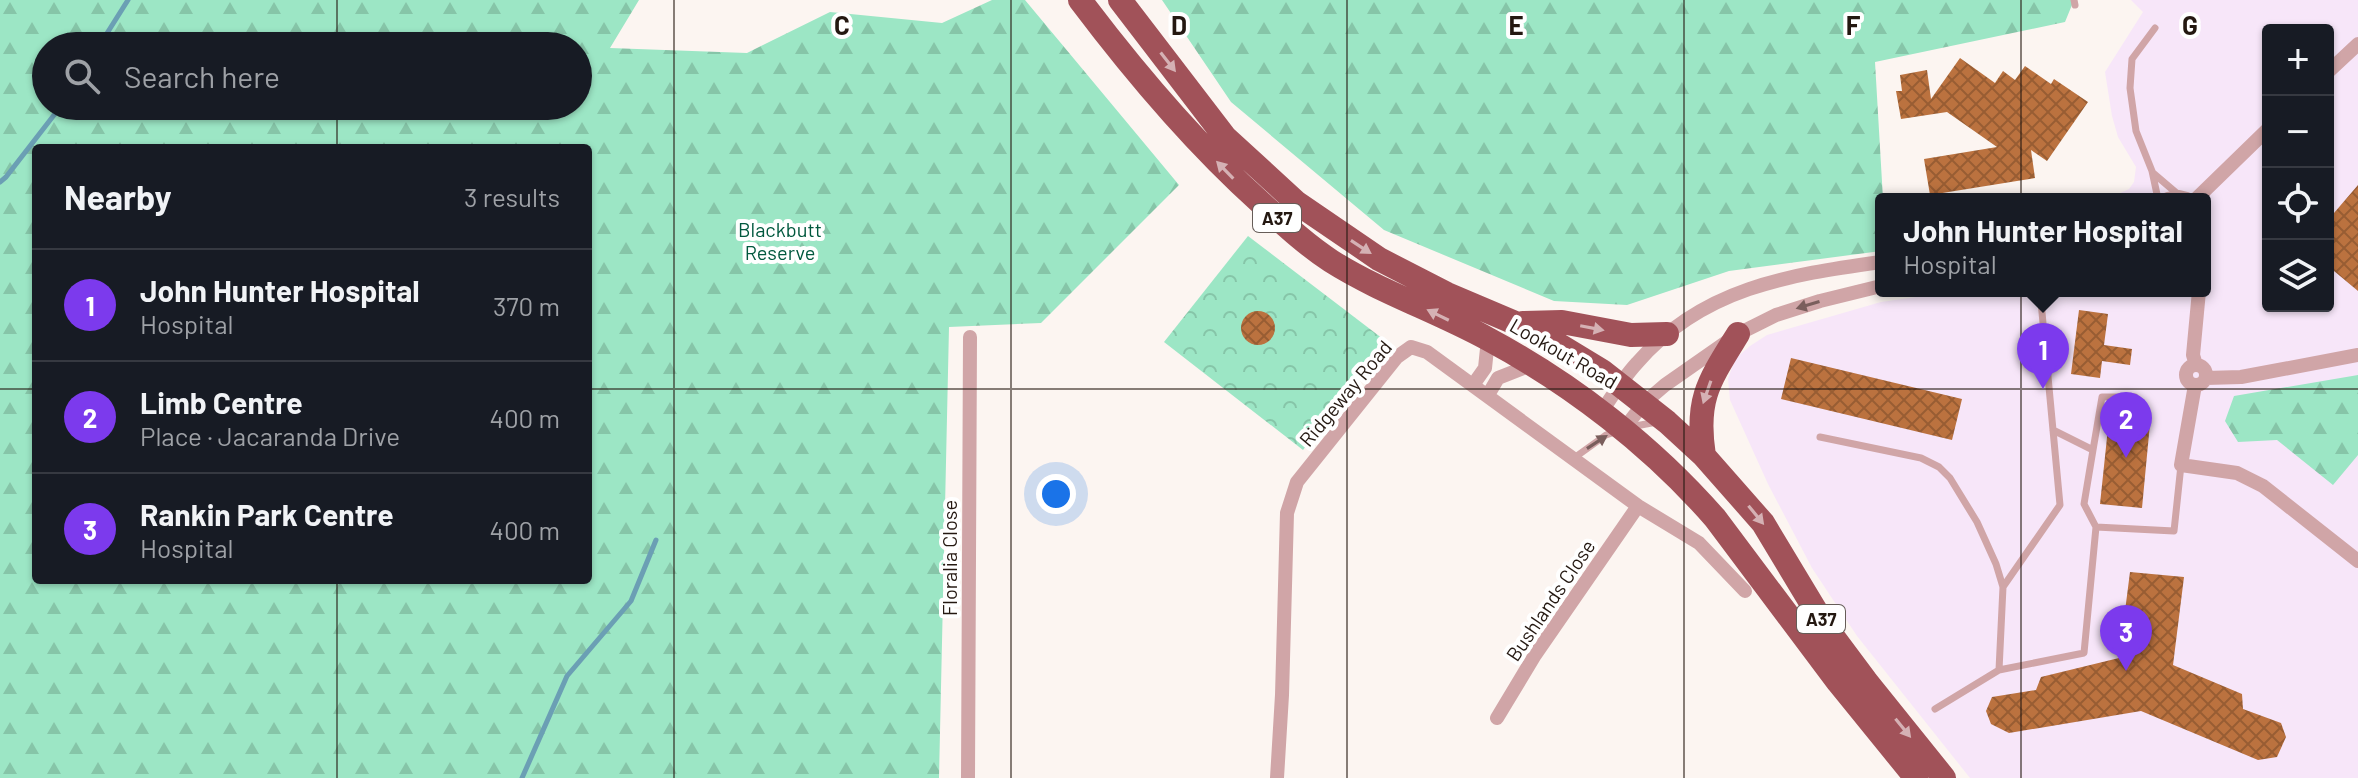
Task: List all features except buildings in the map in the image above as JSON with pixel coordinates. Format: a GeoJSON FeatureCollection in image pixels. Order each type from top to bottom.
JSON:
{"type":"FeatureCollection","features":[{"type":"Feature","properties":{"kind":"highway","name":"Lookout Road"},"geometry":{"type":"LineString","coordinates":[[1080,0],[1118,51],[1180,123],[1236,181],[1293,233],[1331,261],[1488,339],[1531,365],[1623,430],[1687,488],[1715,518],[1838,682],[1916,778]]}},
{"type":"Feature","properties":{"kind":"highway","name":"Lookout Road"},"geometry":{"type":"LineString","coordinates":[[1120,0],[1225,137],[1297,203],[1379,259],[1447,294],[1541,334],[1620,385],[1704,456],[1763,523],[1825,626],[1944,778]]}},
{"type":"Feature","properties":{"kind":"highway"},"geometry":{"type":"LineString","coordinates":[[1516,323],[1562,322],[1631,335],[1667,334]]}},
{"type":"Feature","properties":{"kind":"highway"},"geometry":{"type":"LineString","coordinates":[[1704,456],[1700,430],[1704,398],[1714,373],[1738,334]]}},
{"type":"Feature","properties":{"kind":"street"},"geometry":{"type":"LineString","coordinates":[[2334,66],[2358,44]]}},
{"type":"Feature","properties":{"kind":"street"},"geometry":{"type":"LineString","coordinates":[[2191,193],[2262,134]]}},
{"type":"Feature","properties":{"kind":"street"},"geometry":{"type":"LineString","coordinates":[[1601,413],[1637,362],[1667,334],[1698,312],[1771,281],[1875,263]]}},
{"type":"Feature","properties":{"kind":"street"},"geometry":{"type":"LineString","coordinates":[[1623,430],[1644,403],[1671,380],[1738,334],[1776,315],[1875,287]]}},
{"type":"Feature","properties":{"kind":"street"},"geometry":{"type":"LineString","coordinates":[[2198,297],[2193,355],[2196,365],[2186,373],[2189,382],[2241,377],[2358,355]]}},
{"type":"Feature","properties":{"kind":"street","name":"Floralia Close"},"geometry":{"type":"LineString","coordinates":[[968,778],[970,337]]}},
{"type":"Feature","properties":{"kind":"street","name":"Lookout Road"},"geometry":{"type":"LineString","coordinates":[[1473,385],[1485,368],[1488,339]]}},
{"type":"Feature","properties":{"kind":"street","name":"Ridgeway Road"},"geometry":{"type":"LineString","coordinates":[[1277,778],[1287,513],[1297,482],[1397,357],[1411,347],[1427,352],[1638,506],[1699,543],[1745,591]]}},
{"type":"Feature","properties":{"kind":"street","name":"Lookout Road"},"geometry":{"type":"LineString","coordinates":[[1488,395],[1498,378],[1531,365]]}},
{"type":"Feature","properties":{"kind":"street"},"geometry":{"type":"LineString","coordinates":[[2200,382],[2181,465],[2237,473],[2263,486],[2358,561]]}},
{"type":"Feature","properties":{"kind":"street","name":"Bushlands Close"},"geometry":{"type":"LineString","coordinates":[[1497,718],[1535,655],[1638,506]]}},
{"type":"Feature","properties":{"kind":"lane"},"geometry":{"type":"LineString","coordinates":[[2155,28],[2132,59],[2130,73],[2136,131],[2152,171],[2157,193]]}},
{"type":"Feature","properties":{"kind":"lane"},"geometry":{"type":"LineString","coordinates":[[2152,171],[2177,193]]}},
{"type":"Feature","properties":{"kind":"lane"},"geometry":{"type":"LineString","coordinates":[[2003,587],[2060,505],[2041,297]]}},
{"type":"Feature","properties":{"kind":"lane"},"geometry":{"type":"LineString","coordinates":[[1935,709],[1999,670],[2084,653],[2096,527],[2084,504],[2102,397],[2135,397]]}},
{"type":"Feature","properties":{"kind":"lane"},"geometry":{"type":"LineString","coordinates":[[1574,458],[1606,435],[1652,422],[1667,422]]}},
{"type":"Feature","properties":{"kind":"lane"},"geometry":{"type":"LineString","coordinates":[[2053,430],[2093,450]]}},
{"type":"Feature","properties":{"kind":"lane"},"geometry":{"type":"LineString","coordinates":[[1820,437],[1916,456],[1939,467],[1950,478],[1988,543],[2003,587],[1999,670]]}},
{"type":"Feature","properties":{"kind":"lane"},"geometry":{"type":"LineString","coordinates":[[2096,527],[2174,531],[2181,465]]}},
{"type":"Feature","properties":{"kind":"shaded area"},"geometry":{"type":"Polygon","coordinates":[[[2131,0],[2358,0],[2358,778],[1970,778],[1857,636],[1812,568],[1768,484],[1730,400],[1728,379],[1735,359],[1750,346],[1767,335],[1881,302],[1916,297],[2211,297],[2211,193],[2120,193],[2134,182],[2136,167],[2118,137],[2105,72],[2143,12],[2131,0]]]}},
{"type":"Feature","properties":{"kind":"green space","name":"Blackbutt Reserve"},"geometry":{"type":"Polygon","coordinates":[[[0,0],[639,0],[610,48],[747,53],[830,12],[942,23],[992,0],[1025,0],[1179,185],[1041,323],[949,327],[939,778],[0,778],[0,183],[3,180],[0,181],[0,0]]]}},
{"type":"Feature","properties":{"kind":"green space"},"geometry":{"type":"Polygon","coordinates":[[[1162,0],[2074,0],[2065,22],[1875,62],[1883,193],[1875,193],[1875,252],[1729,271],[1627,305],[1554,301],[1384,230],[1231,102],[1162,0]]]}},
{"type":"Feature","properties":{"kind":"green space"},"geometry":{"type":"Polygon","coordinates":[[[1248,236],[1387,342],[1303,450],[1164,342],[1248,236]]]}},
{"type":"Feature","properties":{"kind":"green space"},"geometry":{"type":"Polygon","coordinates":[[[2358,375],[2358,455],[2333,485],[2277,440],[2238,442],[2225,421],[2234,396],[2358,375]]]}},
{"type":"Feature","properties":{"kind":"waterway"},"geometry":{"type":"LineString","coordinates":[[108,32],[128,0]]}},
{"type":"Feature","properties":{"kind":"waterway"},"geometry":{"type":"LineString","coordinates":[[0,182],[50,120]]}},
{"type":"Feature","properties":{"kind":"waterway"},"geometry":{"type":"LineString","coordinates":[[522,778],[567,676],[631,601],[656,540]]}},
{"type":"Feature","properties":{"kind":"place","name":"John Hunter Hospital"},"geometry":{"type":"Point","coordinates":[2043,389]}},
{"type":"Feature","properties":{"kind":"place","name":"Limb Centre"},"geometry":{"type":"Point","coordinates":[2126,458]}},
{"type":"Feature","properties":{"kind":"place","name":"Rankin Park Centre"},"geometry":{"type":"Point","coordinates":[2126,671]}}]}
